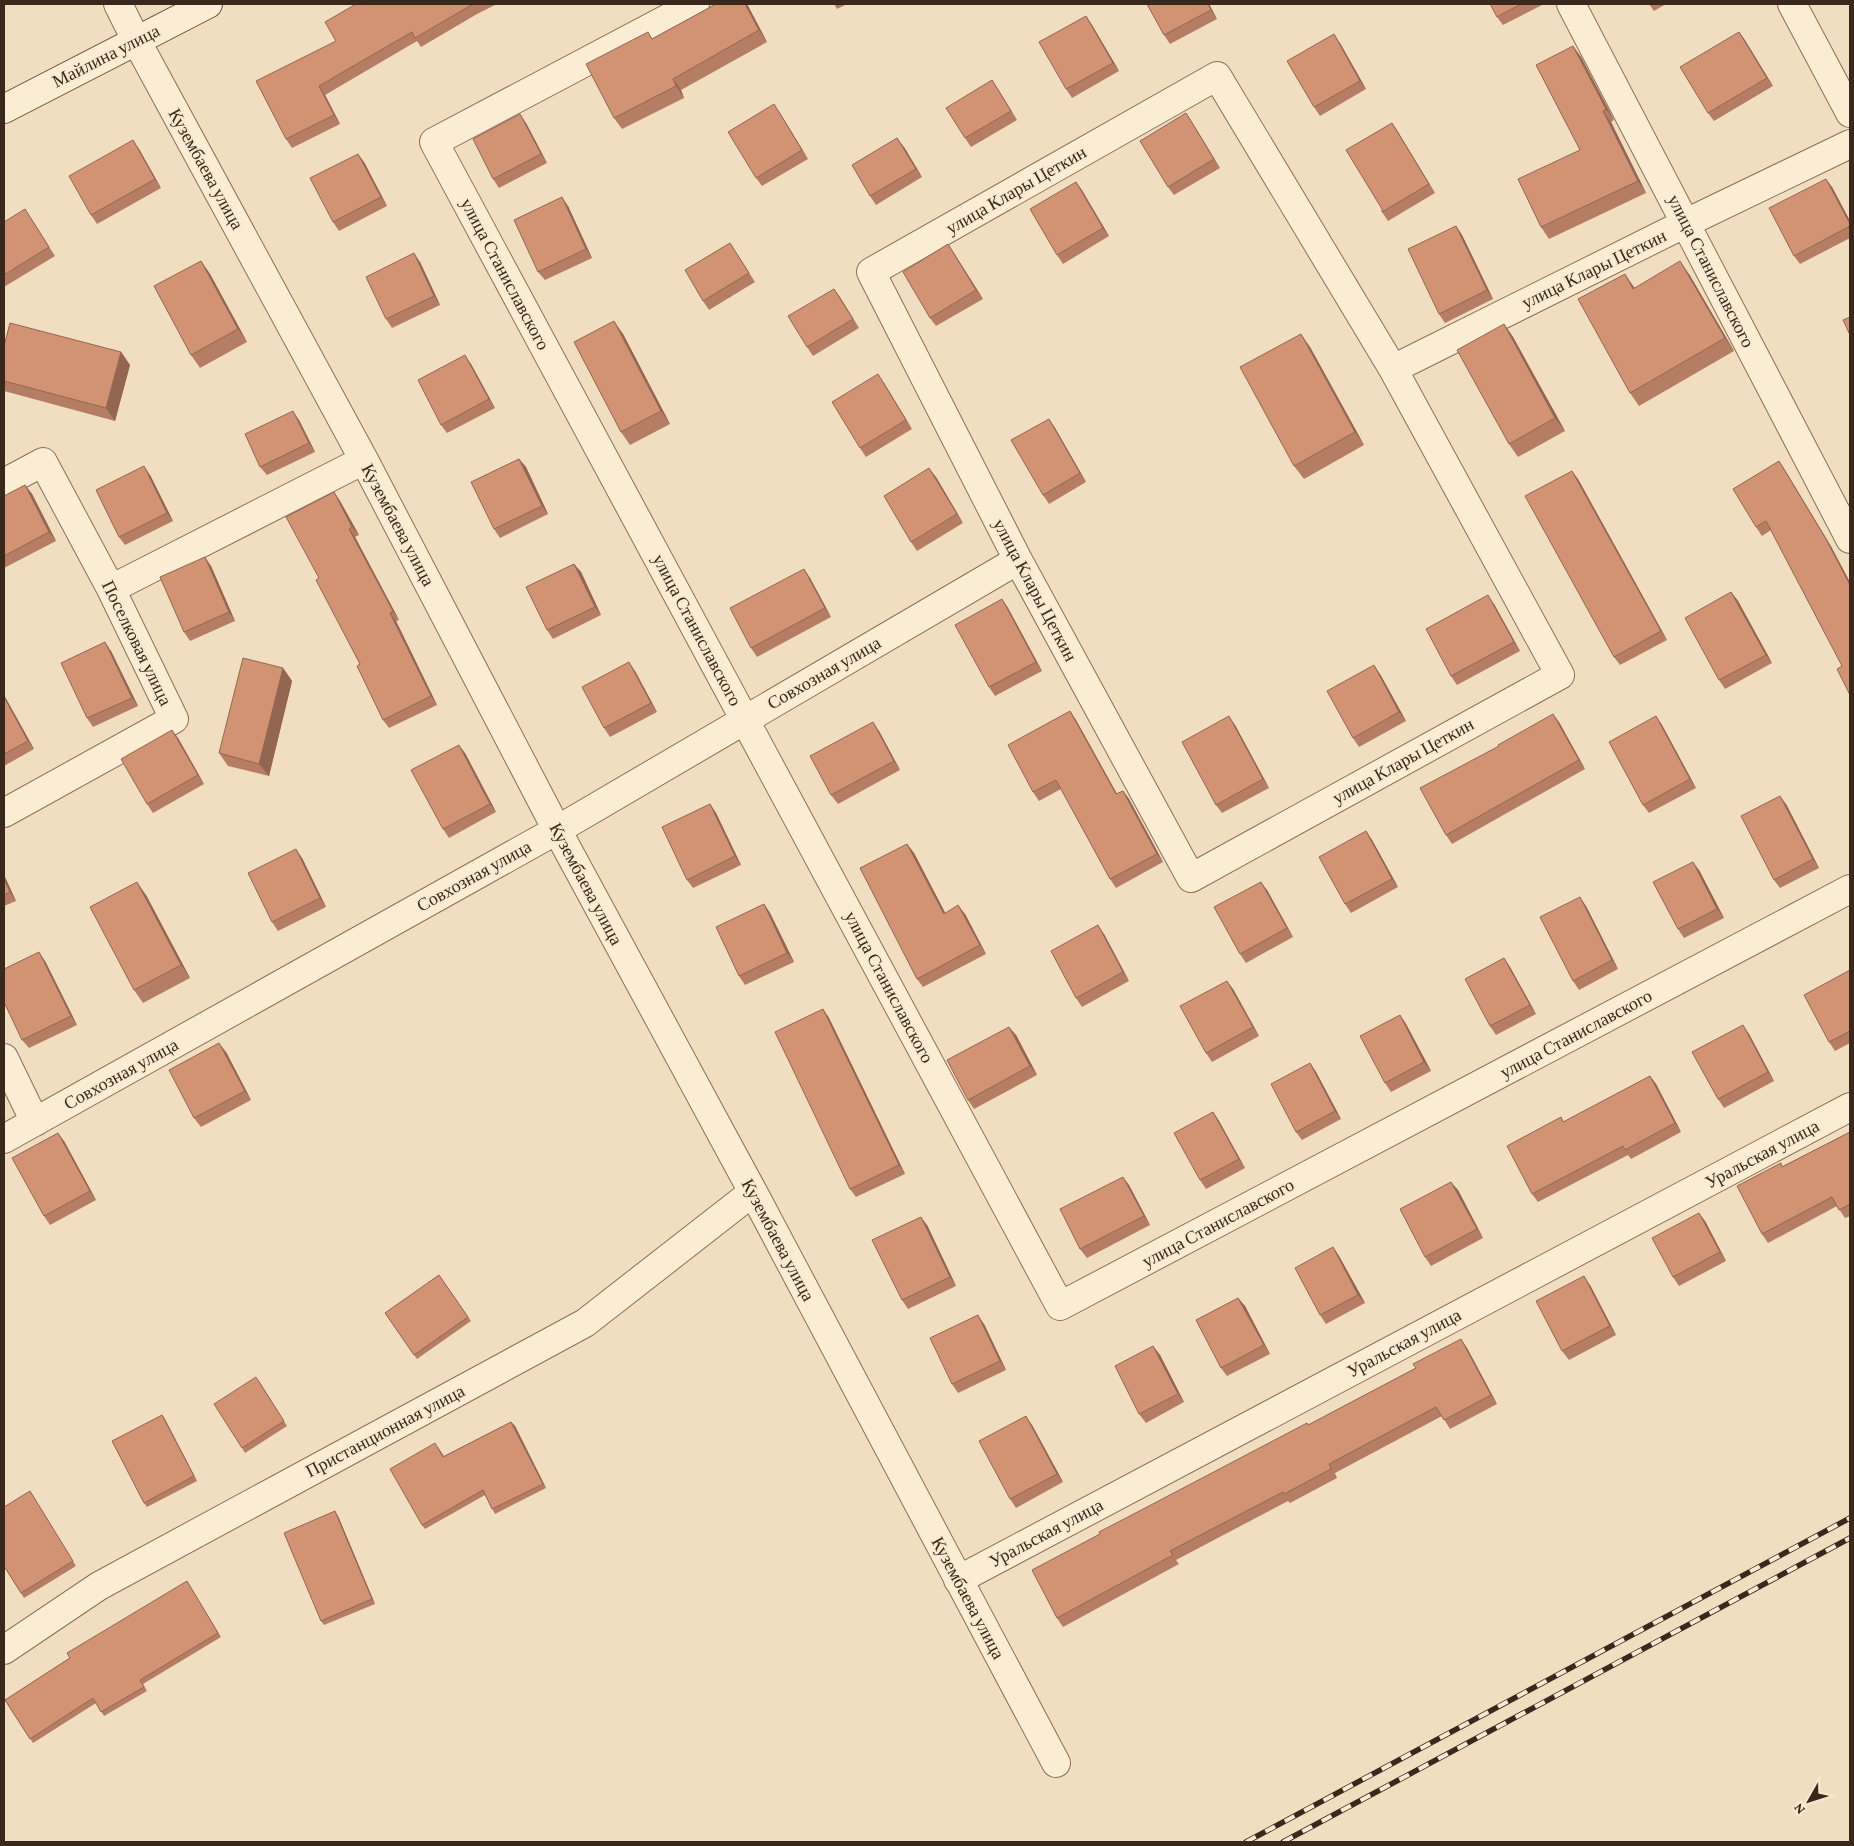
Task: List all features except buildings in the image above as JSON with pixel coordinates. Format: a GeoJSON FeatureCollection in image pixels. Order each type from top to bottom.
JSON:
{"type":"FeatureCollection","features":[{"type":"Feature","properties":{"kind":"street","name":"Кузембаева улица"},"geometry":{"type":"LineString","coordinates":[[118,4],[364,460],[557,830],[753,1192],[1056,1763]]}},
{"type":"Feature","properties":{"kind":"street","name":"Майлина улица"},"geometry":{"type":"LineString","coordinates":[[4,109],[208,4]]}},
{"type":"Feature","properties":{"kind":"street","name":"улица Станиславского"},"geometry":{"type":"LineString","coordinates":[[695,4],[434,142],[1060,1306],[1850,889]]}},
{"type":"Feature","properties":{"kind":"street","name":"улица Станиславского"},"geometry":{"type":"LineString","coordinates":[[1572,4],[1850,539]]}},
{"type":"Feature","properties":{"kind":"street"},"geometry":{"type":"LineString","coordinates":[[1792,4],[1850,113]]}},
{"type":"Feature","properties":{"kind":"street","name":"улица Клары Цеткин"},"geometry":{"type":"LineString","coordinates":[[1217,76],[1393,369],[1560,675],[1191,878],[1018,560],[871,272],[1217,76]]}},
{"type":"Feature","properties":{"kind":"street","name":"улица Клары Цеткин"},"geometry":{"type":"LineString","coordinates":[[1393,369],[1686,223],[1850,144]]}},
{"type":"Feature","properties":{"kind":"street"},"geometry":{"type":"LineString","coordinates":[[111,588],[364,460]]}},
{"type":"Feature","properties":{"kind":"street","name":"Поселковая улица"},"geometry":{"type":"LineString","coordinates":[[4,482],[43,462],[111,588],[174,719],[4,813]]}},
{"type":"Feature","properties":{"kind":"street","name":"Совхозная улица"},"geometry":{"type":"LineString","coordinates":[[4,1139],[557,830],[1018,560]]}},
{"type":"Feature","properties":{"kind":"street"},"geometry":{"type":"LineString","coordinates":[[4,1058],[35,1122]]}},
{"type":"Feature","properties":{"kind":"street","name":"Уральская улица"},"geometry":{"type":"LineString","coordinates":[[958,1580],[1850,1106]]}},
{"type":"Feature","properties":{"kind":"street","name":"Пристанционная улица"},"geometry":{"type":"LineString","coordinates":[[4,1650],[99,1586],[585,1323],[753,1192]]}},
{"type":"Feature","properties":{"kind":"railway"},"geometry":{"type":"LineString","coordinates":[[1246,1842],[1850,1518]]}},
{"type":"Feature","properties":{"kind":"railway"},"geometry":{"type":"LineString","coordinates":[[1283,1842],[1850,1538]]}}]}
